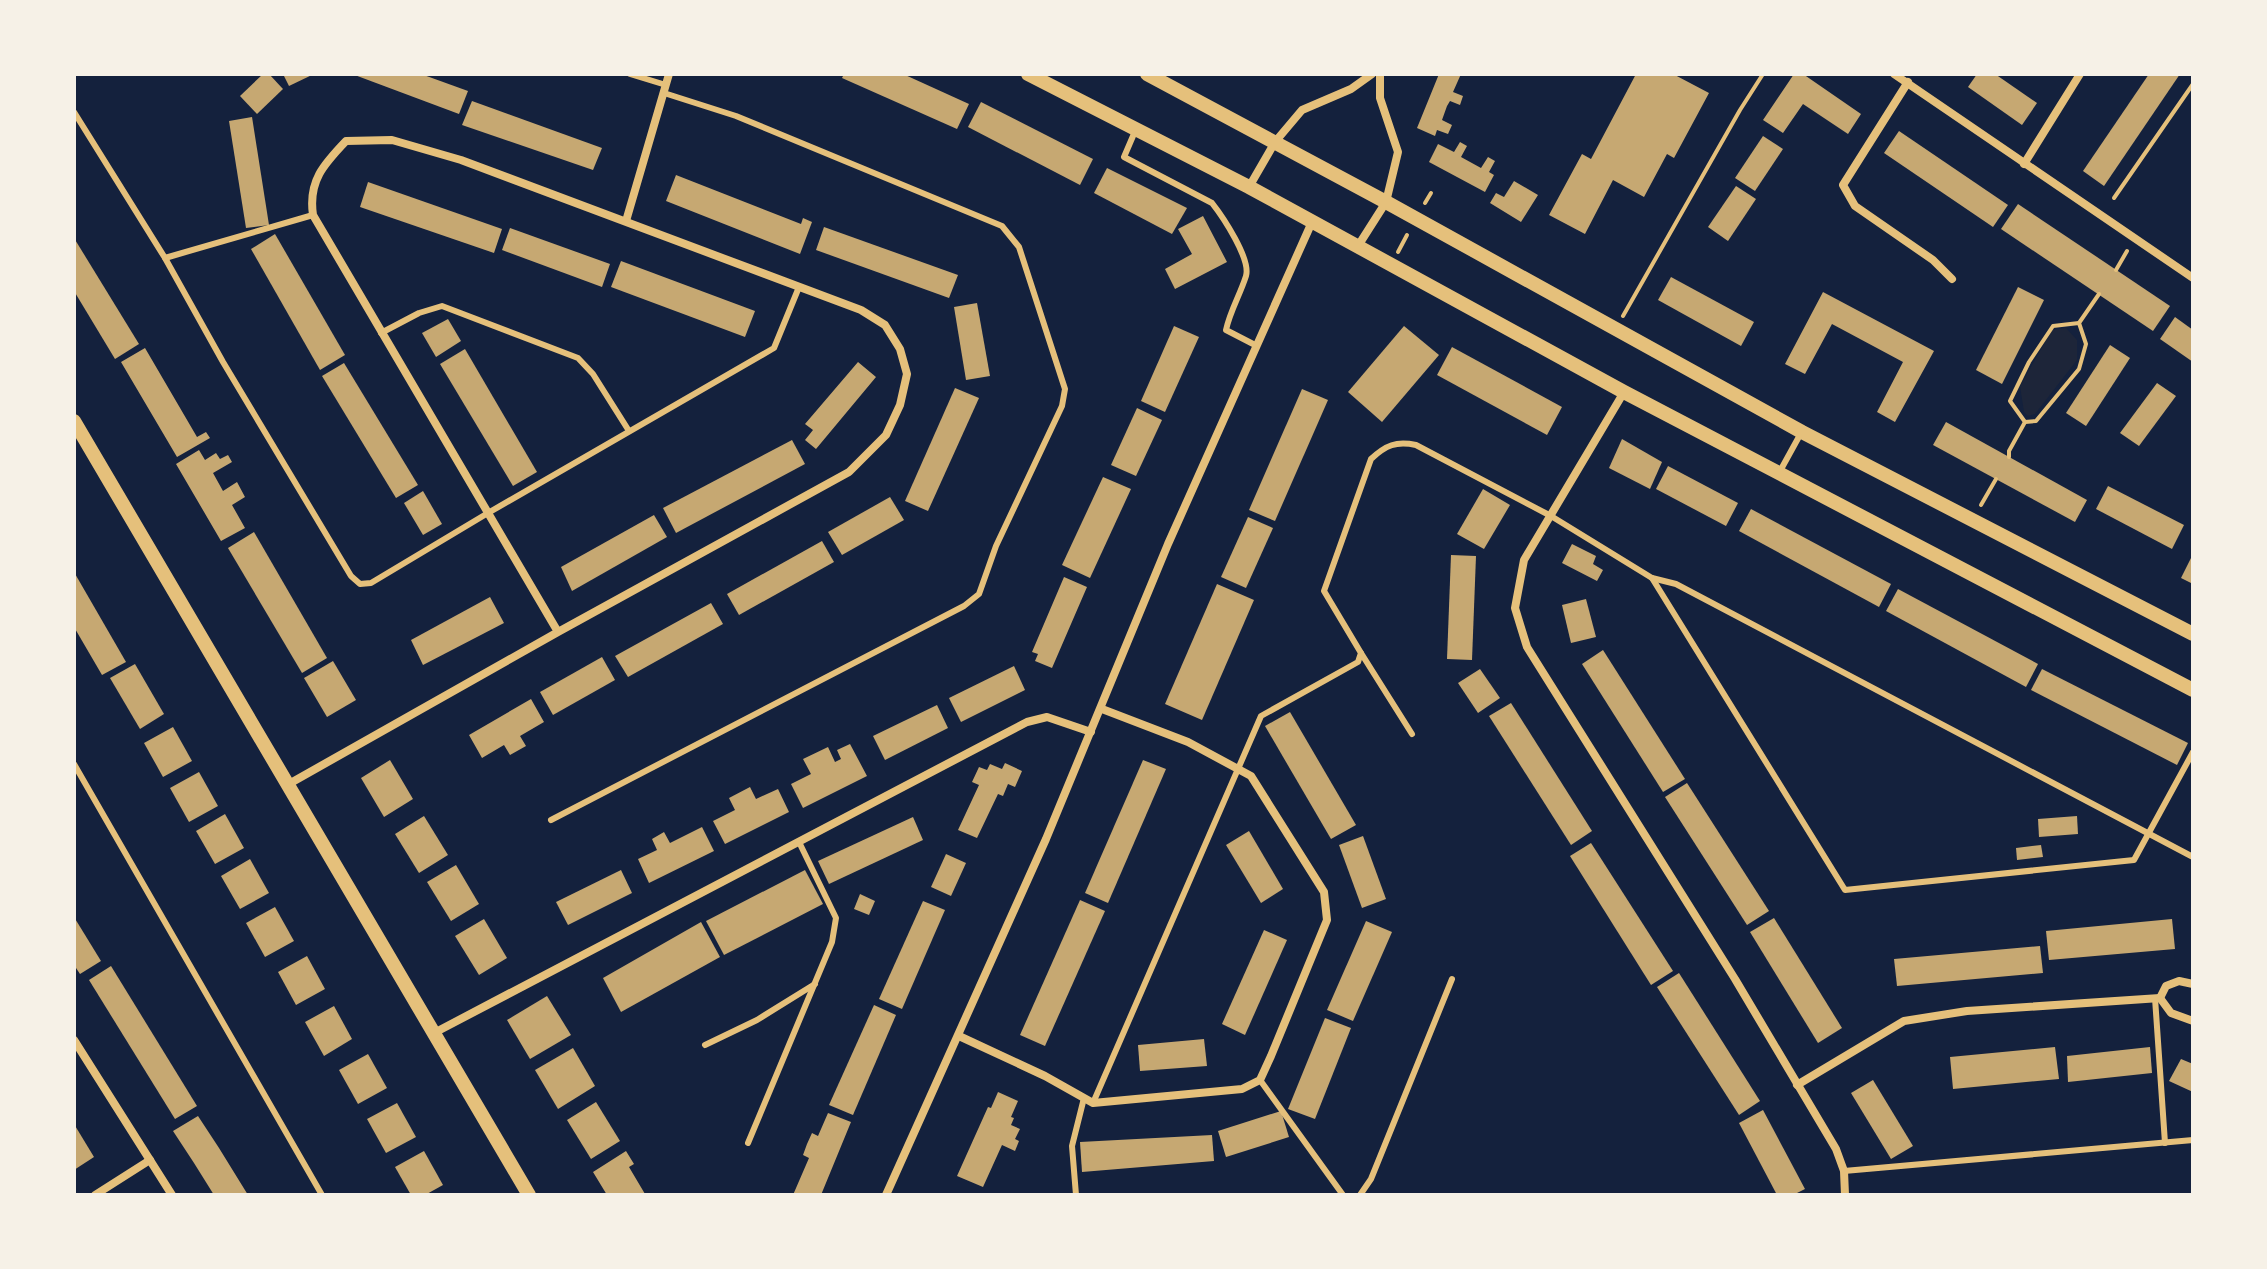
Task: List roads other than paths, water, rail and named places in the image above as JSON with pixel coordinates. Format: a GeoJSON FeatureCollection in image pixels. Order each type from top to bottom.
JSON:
{"type":"FeatureCollection","features":[{"type":"Feature","properties":{"kind":"street"},"geometry":{"type":"LineString","coordinates":[[626,221],[669,74]]}},
{"type":"Feature","properties":{"kind":"street"},"geometry":{"type":"LineString","coordinates":[[1028,74],[1249,187],[1624,392],[2193,690]]}},
{"type":"Feature","properties":{"kind":"street"},"geometry":{"type":"LineString","coordinates":[[1147,74],[1416,218],[1802,432],[2193,634]]}},
{"type":"Feature","properties":{"kind":"street"},"geometry":{"type":"LineString","coordinates":[[1249,187],[1275,142],[1302,110],[1351,89],[1372,74]]}},
{"type":"Feature","properties":{"kind":"street"},"geometry":{"type":"LineString","coordinates":[[1358,246],[1386,202],[1398,152],[1380,98],[1380,74]]}},
{"type":"Feature","properties":{"kind":"street"},"geometry":{"type":"LineString","coordinates":[[1894,74],[2193,278]]}},
{"type":"Feature","properties":{"kind":"street"},"geometry":{"type":"LineString","coordinates":[[2024,164],[2080,74]]}},
{"type":"Feature","properties":{"kind":"street"},"geometry":{"type":"LineString","coordinates":[[1908,82],[1843,185],[1855,206],[1933,260],[1952,279]]}},
{"type":"Feature","properties":{"kind":"street"},"geometry":{"type":"LineString","coordinates":[[286,785],[849,472],[886,435],[900,405],[907,374],[900,349],[885,325],[861,310],[461,160],[392,140],[346,141],[320,167],[311,201],[313,215],[558,632]]}},
{"type":"Feature","properties":{"kind":"street"},"geometry":{"type":"LineString","coordinates":[[886,1195],[959,1036],[1102,709],[1168,544],[1312,222]]}},
{"type":"Feature","properties":{"kind":"street"},"geometry":{"type":"LineString","coordinates":[[1624,392],[1524,560],[1515,608],[1527,647],[1727,965],[1836,1149],[1844,1171],[1845,1195]]}},
{"type":"Feature","properties":{"kind":"street"},"geometry":{"type":"LineString","coordinates":[[74,421],[529,1195]]}},
{"type":"Feature","properties":{"kind":"street"},"geometry":{"type":"LineString","coordinates":[[959,1036],[1093,1103],[1242,1089],[1260,1080],[1327,920],[1324,892],[1251,776],[1188,742],[1102,709]]}},
{"type":"Feature","properties":{"kind":"street"},"geometry":{"type":"LineString","coordinates":[[434,1033],[1027,722],[1047,717],[1091,732]]}},
{"type":"Feature","properties":{"kind":"street"},"geometry":{"type":"LineString","coordinates":[[1797,1085],[1904,1021],[1967,1011],[2157,998],[2166,986],[2179,981],[2193,984]]}},
{"type":"Feature","properties":{"kind":"street"},"geometry":{"type":"LineString","coordinates":[[2157,998],[2171,1013],[2193,1021]]}},
{"type":"Feature","properties":{"kind":"street"},"geometry":{"type":"LineString","coordinates":[[74,1040],[172,1195]]}},
{"type":"Feature","properties":{"kind":"street"},"geometry":{"type":"LineString","coordinates":[[95,1195],[150,1160]]}},
{"type":"Feature","properties":{"kind":"lane"},"geometry":{"type":"LineString","coordinates":[[551,820],[964,606],[979,594],[1002,533],[1062,406],[1065,389],[1019,247],[1002,226],[630,74]]}},
{"type":"Feature","properties":{"kind":"lane"},"geometry":{"type":"LineString","coordinates":[[74,112],[165,258],[223,362],[351,576],[360,584],[371,583],[774,348],[799,287]]}},
{"type":"Feature","properties":{"kind":"lane"},"geometry":{"type":"LineString","coordinates":[[1136,129],[1124,157],[1212,203],[1222,216],[1245,261],[1247,273],[1229,314],[1226,330],[1257,346]]}},
{"type":"Feature","properties":{"kind":"lane"},"geometry":{"type":"LineString","coordinates":[[165,258],[313,215]]}},
{"type":"Feature","properties":{"kind":"lane"},"geometry":{"type":"LineString","coordinates":[[381,333],[419,313],[442,306],[578,358],[593,374],[629,431]]}},
{"type":"Feature","properties":{"kind":"lane"},"geometry":{"type":"LineString","coordinates":[[1779,473],[1802,432]]}},
{"type":"Feature","properties":{"kind":"lane"},"geometry":{"type":"LineString","coordinates":[[1412,734],[1324,591],[1371,459],[1399,441],[1416,445],[1551,516],[1652,578],[1676,584],[2193,857]]}},
{"type":"Feature","properties":{"kind":"lane"},"geometry":{"type":"LineString","coordinates":[[1652,578],[1845,890],[2134,860],[2193,752]]}},
{"type":"Feature","properties":{"kind":"lane"},"geometry":{"type":"LineString","coordinates":[[1093,1103],[1261,716],[1358,662],[1361,653]]}},
{"type":"Feature","properties":{"kind":"lane"},"geometry":{"type":"LineString","coordinates":[[74,764],[322,1195]]}},
{"type":"Feature","properties":{"kind":"lane"},"geometry":{"type":"LineString","coordinates":[[748,1143],[832,942],[836,918],[799,842]]}},
{"type":"Feature","properties":{"kind":"lane"},"geometry":{"type":"LineString","coordinates":[[1360,1195],[1371,1179],[1452,979]]}},
{"type":"Feature","properties":{"kind":"lane"},"geometry":{"type":"LineString","coordinates":[[705,1045],[792,1000],[815,984]]}},
{"type":"Feature","properties":{"kind":"lane"},"geometry":{"type":"LineString","coordinates":[[2157,998],[2165,1143]]}},
{"type":"Feature","properties":{"kind":"lane"},"geometry":{"type":"LineString","coordinates":[[1260,1080],[1343,1195]]}},
{"type":"Feature","properties":{"kind":"lane"},"geometry":{"type":"LineString","coordinates":[[1076,1195],[1072,1146],[1084,1098]]}},
{"type":"Feature","properties":{"kind":"lane"},"geometry":{"type":"LineString","coordinates":[[1844,1171],[2193,1140]]}}]}
